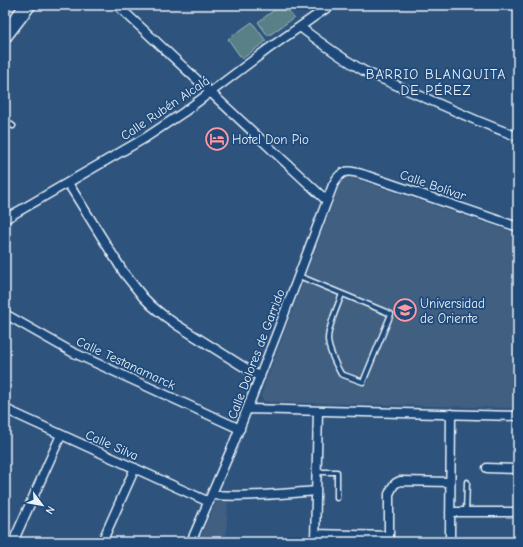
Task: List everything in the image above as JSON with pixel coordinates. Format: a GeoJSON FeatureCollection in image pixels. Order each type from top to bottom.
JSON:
{"type":"FeatureCollection","features":[{"type":"Feature","properties":{"kind":"highway"},"geometry":{"type":"LineString","coordinates":[[5,35],[28,5]]}},
{"type":"Feature","properties":{"kind":"street"},"geometry":{"type":"LineString","coordinates":[[117,5],[327,201]]}},
{"type":"Feature","properties":{"kind":"street","name":"Calle Rubén Alcalá"},"geometry":{"type":"LineString","coordinates":[[5,219],[145,138],[184,112],[331,5]]}},
{"type":"Feature","properties":{"kind":"street"},"geometry":{"type":"LineString","coordinates":[[300,27],[335,53],[366,72],[518,137]]}},
{"type":"Feature","properties":{"kind":"street","name":"Calle Bolívar"},"geometry":{"type":"LineString","coordinates":[[340,174],[345,171],[350,171],[368,176],[518,227]]}},
{"type":"Feature","properties":{"kind":"street","name":"Calle Dolores de Garrido"},"geometry":{"type":"LineString","coordinates":[[191,542],[240,429],[333,184],[340,174]]}},
{"type":"Feature","properties":{"kind":"street"},"geometry":{"type":"LineString","coordinates":[[68,183],[124,273],[147,302],[177,325],[260,377]]}},
{"type":"Feature","properties":{"kind":"street","name":"Calle Testanamarck"},"geometry":{"type":"LineString","coordinates":[[5,314],[72,352],[240,429]]}},
{"type":"Feature","properties":{"kind":"street","name":"Calle Silva"},"geometry":{"type":"LineString","coordinates":[[5,409],[135,468],[211,498]]}},
{"type":"Feature","properties":{"kind":"street"},"geometry":{"type":"LineString","coordinates":[[248,409],[518,416]]}},
{"type":"Feature","properties":{"kind":"street"},"geometry":{"type":"LineString","coordinates":[[318,411],[315,538],[389,539],[389,494],[396,483],[450,482]]}},
{"type":"Feature","properties":{"kind":"street"},"geometry":{"type":"LineString","coordinates":[[451,414],[451,542]]}},
{"type":"Feature","properties":{"kind":"street"},"geometry":{"type":"LineString","coordinates":[[13,542],[61,435]]}},
{"type":"Feature","properties":{"kind":"street"},"geometry":{"type":"LineString","coordinates":[[102,542],[135,468]]}},
{"type":"Feature","properties":{"kind":"street"},"geometry":{"type":"LineString","coordinates":[[487,468],[518,469]]}},
{"type":"Feature","properties":{"kind":"street"},"geometry":{"type":"LineString","coordinates":[[211,498],[276,495],[316,491]]}},
{"type":"Feature","properties":{"kind":"street"},"geometry":{"type":"LineString","coordinates":[[450,512],[518,512]]}},
{"type":"Feature","properties":{"kind":"lane"},"geometry":{"type":"LineString","coordinates":[[5,120],[13,126]]}},
{"type":"Feature","properties":{"kind":"lane"},"geometry":{"type":"LineString","coordinates":[[299,276],[391,314],[363,382],[342,374],[328,342],[331,325],[342,294]]}},
{"type":"Feature","properties":{"kind":"lane"},"geometry":{"type":"LineString","coordinates":[[317,472],[337,472],[337,498]]}},
{"type":"Feature","properties":{"kind":"lane"},"geometry":{"type":"LineString","coordinates":[[466,512],[467,482]]}},
{"type":"Feature","properties":{"kind":"shaded area","name":"Universidad de Oriente"},"geometry":{"type":"Polygon","coordinates":[[[347,177],[518,234],[518,408],[269,402],[263,400],[261,396],[264,386],[340,184],[347,177]]]}},
{"type":"Feature","properties":{"kind":"shaded area"},"geometry":{"type":"Polygon","coordinates":[[[217,500],[228,501],[226,542],[198,542],[217,500]]]}},
{"type":"Feature","properties":{"kind":"green space"},"geometry":{"type":"Polygon","coordinates":[[[281,5],[284,5],[294,18],[268,36],[258,22],[281,5]]]}},
{"type":"Feature","properties":{"kind":"green space"},"geometry":{"type":"Polygon","coordinates":[[[252,22],[266,41],[242,59],[228,39],[252,22]]]}},
{"type":"Feature","properties":{"kind":"place","name":"Hotel Don Pio"},"geometry":{"type":"Point","coordinates":[217,139]}},
{"type":"Feature","properties":{"kind":"place","name":"Universidad de Oriente"},"geometry":{"type":"Point","coordinates":[405,310]}},
{"type":"Feature","properties":{"kind":"district","name":"BARRIO BLANQUITA DE PÉREZ"},"geometry":{"type":"Point","coordinates":[436,82]}}]}
